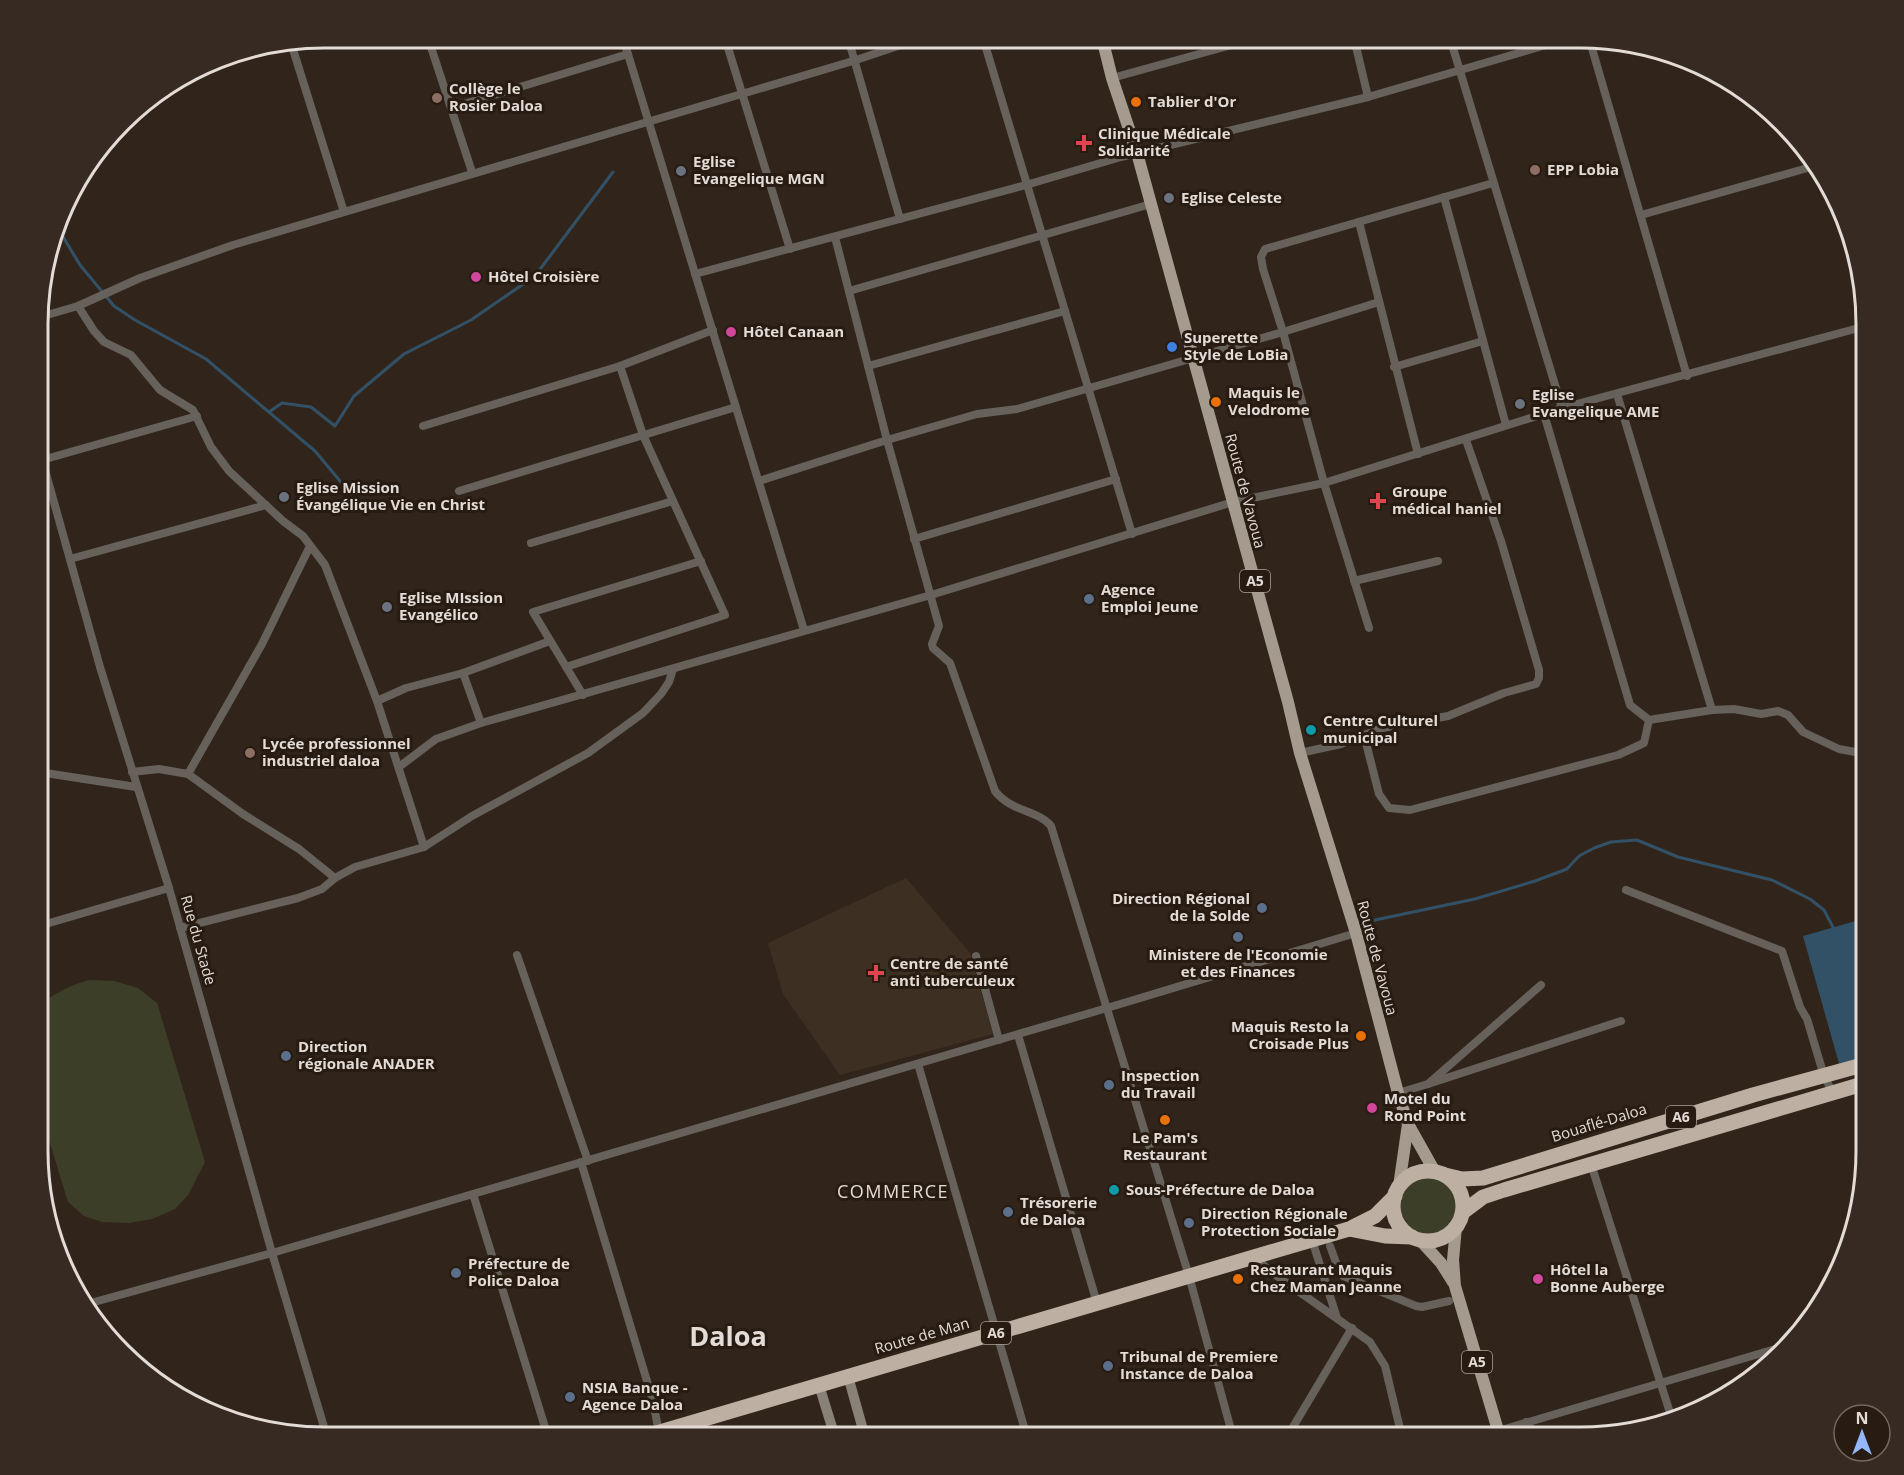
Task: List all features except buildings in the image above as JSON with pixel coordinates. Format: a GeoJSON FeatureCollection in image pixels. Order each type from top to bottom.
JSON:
{"type":"FeatureCollection","features":[{"type":"Feature","properties":{"kind":"highway","name":"Bouaflé-Daloa"},"geometry":{"type":"LineString","coordinates":[[1440,1173],[1462,1179],[1483,1178],[1731,1102],[1856,1067]]}},
{"type":"Feature","properties":{"kind":"highway","name":"A6"},"geometry":{"type":"LineString","coordinates":[[1463,1212],[1483,1197],[1856,1086]]}},
{"type":"Feature","properties":{"kind":"highway"},"geometry":{"type":"LineString","coordinates":[[1415,1173],[1440,1173],[1451,1179],[1460,1191],[1463,1212],[1456,1227],[1443,1237],[1427,1240],[1415,1238],[1401,1228],[1395,1216],[1393,1203],[1397,1191],[1415,1173]]}},
{"type":"Feature","properties":{"kind":"highway","name":"A6"},"geometry":{"type":"LineString","coordinates":[[1349,1229],[1375,1216],[1397,1191]]}},
{"type":"Feature","properties":{"kind":"highway","name":"Route de Man"},"geometry":{"type":"LineString","coordinates":[[685,1427],[848,1376],[1189,1276],[1256,1257],[1313,1245],[1349,1229]]}},
{"type":"Feature","properties":{"kind":"highway","name":"A6"},"geometry":{"type":"LineString","coordinates":[[1349,1229],[1385,1236],[1415,1238]]}},
{"type":"Feature","properties":{"kind":"main road","name":"Route de Vavoua"},"geometry":{"type":"LineString","coordinates":[[1104,48],[1137,153],[1300,753],[1356,933],[1408,1124]]}},
{"type":"Feature","properties":{"kind":"main road","name":"A5"},"geometry":{"type":"LineString","coordinates":[[1408,1124],[1440,1173]]}},
{"type":"Feature","properties":{"kind":"main road","name":"A5"},"geometry":{"type":"LineString","coordinates":[[1397,1191],[1408,1124]]}},
{"type":"Feature","properties":{"kind":"main road","name":"A5"},"geometry":{"type":"LineString","coordinates":[[1456,1227],[1453,1260],[1455,1286],[1497,1427]]}},
{"type":"Feature","properties":{"kind":"main road","name":"A5"},"geometry":{"type":"LineString","coordinates":[[1415,1238],[1441,1263],[1455,1286]]}},
{"type":"Feature","properties":{"kind":"street"},"geometry":{"type":"LineString","coordinates":[[431,48],[472,172]]}},
{"type":"Feature","properties":{"kind":"street"},"geometry":{"type":"LineString","coordinates":[[626,48],[804,630]]}},
{"type":"Feature","properties":{"kind":"street"},"geometry":{"type":"LineString","coordinates":[[728,48],[790,249]]}},
{"type":"Feature","properties":{"kind":"street"},"geometry":{"type":"LineString","coordinates":[[850,48],[900,219]]}},
{"type":"Feature","properties":{"kind":"street"},"geometry":{"type":"LineString","coordinates":[[49,315],[78,306],[150,274],[233,245],[892,48]]}},
{"type":"Feature","properties":{"kind":"street"},"geometry":{"type":"LineString","coordinates":[[986,48],[1132,534]]}},
{"type":"Feature","properties":{"kind":"street"},"geometry":{"type":"LineString","coordinates":[[1112,78],[1221,48]]}},
{"type":"Feature","properties":{"kind":"street"},"geometry":{"type":"LineString","coordinates":[[1356,48],[1368,97]]}},
{"type":"Feature","properties":{"kind":"street"},"geometry":{"type":"LineString","coordinates":[[1453,48],[1562,408]]}},
{"type":"Feature","properties":{"kind":"street"},"geometry":{"type":"LineString","coordinates":[[696,274],[1137,153],[1368,97],[1537,48]]}},
{"type":"Feature","properties":{"kind":"street"},"geometry":{"type":"LineString","coordinates":[[1592,49],[1688,376]]}},
{"type":"Feature","properties":{"kind":"street"},"geometry":{"type":"LineString","coordinates":[[293,50],[344,212]]}},
{"type":"Feature","properties":{"kind":"street"},"geometry":{"type":"LineString","coordinates":[[451,108],[628,54]]}},
{"type":"Feature","properties":{"kind":"street"},"geometry":{"type":"LineString","coordinates":[[1641,215],[1808,169]]}},
{"type":"Feature","properties":{"kind":"street"},"geometry":{"type":"LineString","coordinates":[[1369,628],[1324,483],[1261,256],[1265,249],[1493,183]]}},
{"type":"Feature","properties":{"kind":"street"},"geometry":{"type":"LineString","coordinates":[[1444,197],[1506,425]]}},
{"type":"Feature","properties":{"kind":"street"},"geometry":{"type":"LineString","coordinates":[[849,291],[1151,204]]}},
{"type":"Feature","properties":{"kind":"street"},"geometry":{"type":"LineString","coordinates":[[1359,222],[1394,367],[1418,454]]}},
{"type":"Feature","properties":{"kind":"street"},"geometry":{"type":"LineString","coordinates":[[835,237],[887,440],[939,626],[932,644],[933,648],[950,663],[996,791],[1003,801],[1046,819],[1051,826],[1189,1276],[1230,1427]]}},
{"type":"Feature","properties":{"kind":"street"},"geometry":{"type":"LineString","coordinates":[[759,481],[977,414],[1017,409],[1193,359],[1379,302]]}},
{"type":"Feature","properties":{"kind":"street"},"geometry":{"type":"LineString","coordinates":[[78,306],[94,332],[104,342],[131,354],[160,390],[193,410],[211,447],[229,471],[283,521],[303,536],[325,565],[377,701],[424,847]]}},
{"type":"Feature","properties":{"kind":"street"},"geometry":{"type":"LineString","coordinates":[[868,366],[1065,311]]}},
{"type":"Feature","properties":{"kind":"street"},"geometry":{"type":"LineString","coordinates":[[399,767],[435,739],[481,723],[931,595],[1233,502],[1324,483],[1562,408],[1688,376],[1856,329]]}},
{"type":"Feature","properties":{"kind":"street"},"geometry":{"type":"LineString","coordinates":[[423,426],[620,366],[713,330]]}},
{"type":"Feature","properties":{"kind":"street"},"geometry":{"type":"LineString","coordinates":[[1394,367],[1483,341]]}},
{"type":"Feature","properties":{"kind":"street"},"geometry":{"type":"LineString","coordinates":[[566,667],[724,616],[643,435],[620,366]]}},
{"type":"Feature","properties":{"kind":"street"},"geometry":{"type":"LineString","coordinates":[[1617,394],[1712,710]]}},
{"type":"Feature","properties":{"kind":"street"},"geometry":{"type":"LineString","coordinates":[[459,491],[736,407]]}},
{"type":"Feature","properties":{"kind":"street"},"geometry":{"type":"LineString","coordinates":[[1544,414],[1630,705],[1649,720],[1712,710],[1734,709],[1761,714],[1778,711],[1788,715],[1803,732],[1839,749],[1856,752]]}},
{"type":"Feature","properties":{"kind":"street"},"geometry":{"type":"LineString","coordinates":[[48,454],[197,416]]}},
{"type":"Feature","properties":{"kind":"street"},"geometry":{"type":"LineString","coordinates":[[1300,753],[1341,744],[1382,728],[1448,716],[1504,693],[1536,684],[1539,670],[1501,541],[1466,440]]}},
{"type":"Feature","properties":{"kind":"street"},"geometry":{"type":"LineString","coordinates":[[914,539],[1116,479]]}},
{"type":"Feature","properties":{"kind":"street","name":"Rue du Stade"},"geometry":{"type":"LineString","coordinates":[[48,481],[136,787],[169,888],[272,1253],[324,1427]]}},
{"type":"Feature","properties":{"kind":"street"},"geometry":{"type":"LineString","coordinates":[[531,543],[673,501]]}},
{"type":"Feature","properties":{"kind":"street"},"geometry":{"type":"LineString","coordinates":[[70,559],[266,505]]}},
{"type":"Feature","properties":{"kind":"street"},"geometry":{"type":"LineString","coordinates":[[188,774],[262,644],[310,546]]}},
{"type":"Feature","properties":{"kind":"street"},"geometry":{"type":"LineString","coordinates":[[583,695],[533,614],[534,611],[701,561]]}},
{"type":"Feature","properties":{"kind":"street"},"geometry":{"type":"LineString","coordinates":[[1354,581],[1438,561]]}},
{"type":"Feature","properties":{"kind":"street"},"geometry":{"type":"LineString","coordinates":[[377,701],[406,688],[463,673],[550,641]]}},
{"type":"Feature","properties":{"kind":"street"},"geometry":{"type":"LineString","coordinates":[[180,928],[298,897],[322,889],[335,878],[355,867],[424,847],[472,816],[588,753],[643,713],[661,694],[669,682],[673,669]]}},
{"type":"Feature","properties":{"kind":"street"},"geometry":{"type":"LineString","coordinates":[[463,673],[481,723]]}},
{"type":"Feature","properties":{"kind":"street"},"geometry":{"type":"LineString","coordinates":[[1364,735],[1379,794],[1389,808],[1410,810],[1618,755],[1644,743],[1649,720]]}},
{"type":"Feature","properties":{"kind":"street"},"geometry":{"type":"LineString","coordinates":[[132,772],[159,770],[188,774],[243,814],[299,849],[335,878]]}},
{"type":"Feature","properties":{"kind":"street"},"geometry":{"type":"LineString","coordinates":[[48,773],[136,787]]}},
{"type":"Feature","properties":{"kind":"street"},"geometry":{"type":"LineString","coordinates":[[48,923],[169,888]]}},
{"type":"Feature","properties":{"kind":"street"},"geometry":{"type":"LineString","coordinates":[[1626,890],[1782,951],[1800,1007],[1807,1019],[1824,1076],[1833,1092]]}},
{"type":"Feature","properties":{"kind":"street"},"geometry":{"type":"LineString","coordinates":[[93,1302],[272,1253],[1018,1035],[1356,933]]}},
{"type":"Feature","properties":{"kind":"street"},"geometry":{"type":"LineString","coordinates":[[517,955],[584,1161],[653,1401],[658,1427]]}},
{"type":"Feature","properties":{"kind":"street"},"geometry":{"type":"LineString","coordinates":[[976,956],[999,1040]]}},
{"type":"Feature","properties":{"kind":"street"},"geometry":{"type":"LineString","coordinates":[[1428,1084],[1541,985]]}},
{"type":"Feature","properties":{"kind":"street"},"geometry":{"type":"LineString","coordinates":[[1398,1093],[1621,1021]]}},
{"type":"Feature","properties":{"kind":"street"},"geometry":{"type":"LineString","coordinates":[[1018,1035],[1097,1303]]}},
{"type":"Feature","properties":{"kind":"street"},"geometry":{"type":"LineString","coordinates":[[918,1064],[1024,1427]]}},
{"type":"Feature","properties":{"kind":"street"},"geometry":{"type":"LineString","coordinates":[[1591,1164],[1670,1412]]}},
{"type":"Feature","properties":{"kind":"street"},"geometry":{"type":"LineString","coordinates":[[473,1194],[545,1427]]}},
{"type":"Feature","properties":{"kind":"street"},"geometry":{"type":"LineString","coordinates":[[1313,1245],[1337,1318]]}},
{"type":"Feature","properties":{"kind":"street"},"geometry":{"type":"LineString","coordinates":[[1330,1246],[1343,1276],[1416,1306],[1422,1307],[1449,1301]]}},
{"type":"Feature","properties":{"kind":"street"},"geometry":{"type":"LineString","coordinates":[[1256,1257],[1270,1271],[1370,1342],[1385,1366],[1400,1427]]}},
{"type":"Feature","properties":{"kind":"street"},"geometry":{"type":"LineString","coordinates":[[1293,1427],[1352,1328]]}},
{"type":"Feature","properties":{"kind":"street"},"geometry":{"type":"LineString","coordinates":[[1515,1427],[1771,1350]]}},
{"type":"Feature","properties":{"kind":"street"},"geometry":{"type":"LineString","coordinates":[[848,1376],[862,1427]]}},
{"type":"Feature","properties":{"kind":"street"},"geometry":{"type":"LineString","coordinates":[[819,1385],[832,1427]]}},
{"type":"Feature","properties":{"kind":"street"},"geometry":{"type":"LineString","coordinates":[[1526,1422],[1530,1427]]}},
{"type":"Feature","properties":{"kind":"shaded area","name":"Centre de santé anti tuberculeux"},"geometry":{"type":"Polygon","coordinates":[[[906,878],[970,953],[993,1034],[840,1075],[783,994],[768,943],[906,878]]]}},
{"type":"Feature","properties":{"kind":"green space"},"geometry":{"type":"Polygon","coordinates":[[[90,980],[114,981],[138,988],[157,1003],[205,1162],[188,1195],[175,1209],[152,1219],[129,1223],[102,1222],[84,1216],[68,1202],[48,1137],[48,998],[76,984],[90,980]]]}},
{"type":"Feature","properties":{"kind":"green space"},"geometry":{"type":"Polygon","coordinates":[[[1423,1178],[1433,1178],[1448,1186],[1454,1195],[1456,1206],[1454,1217],[1448,1226],[1433,1234],[1423,1234],[1412,1229],[1405,1222],[1400,1211],[1400,1201],[1405,1190],[1412,1183],[1423,1178]]]}},
{"type":"Feature","properties":{"kind":"water"},"geometry":{"type":"Polygon","coordinates":[[[1856,921],[1856,1063],[1840,1067],[1803,936],[1856,921]]]}},
{"type":"Feature","properties":{"kind":"waterway"},"geometry":{"type":"LineString","coordinates":[[269,412],[282,403],[311,407],[335,426],[354,396],[404,354],[471,320],[535,276],[613,172]]}},
{"type":"Feature","properties":{"kind":"waterway"},"geometry":{"type":"LineString","coordinates":[[63,236],[80,265],[114,306],[206,359],[315,451],[360,505]]}},
{"type":"Feature","properties":{"kind":"waterway"},"geometry":{"type":"LineString","coordinates":[[1375,920],[1475,899],[1535,881],[1567,869],[1579,856],[1594,848],[1611,842],[1637,840],[1678,857],[1772,880],[1810,899],[1824,910],[1835,931]]}},
{"type":"Feature","properties":{"kind":"place","name":"Collège le Rosier Daloa"},"geometry":{"type":"Point","coordinates":[437,98]}},
{"type":"Feature","properties":{"kind":"place","name":"Tablier d'Or"},"geometry":{"type":"Point","coordinates":[1136,102]}},
{"type":"Feature","properties":{"kind":"place","name":"Clinique Médicale Solidarité"},"geometry":{"type":"Point","coordinates":[1084,143]}},
{"type":"Feature","properties":{"kind":"place","name":"EPP Lobia"},"geometry":{"type":"Point","coordinates":[1535,170]}},
{"type":"Feature","properties":{"kind":"place","name":"Eglise Evangelique MGN"},"geometry":{"type":"Point","coordinates":[681,171]}},
{"type":"Feature","properties":{"kind":"place","name":"Eglise Celeste"},"geometry":{"type":"Point","coordinates":[1169,198]}},
{"type":"Feature","properties":{"kind":"place","name":"Hôtel Croisière"},"geometry":{"type":"Point","coordinates":[476,277]}},
{"type":"Feature","properties":{"kind":"place","name":"Hôtel Canaan"},"geometry":{"type":"Point","coordinates":[731,332]}},
{"type":"Feature","properties":{"kind":"place","name":"Superette Style de LoBia"},"geometry":{"type":"Point","coordinates":[1172,347]}},
{"type":"Feature","properties":{"kind":"place","name":"Maquis le Velodrome"},"geometry":{"type":"Point","coordinates":[1216,402]}},
{"type":"Feature","properties":{"kind":"place","name":"Eglise Evangelique AME"},"geometry":{"type":"Point","coordinates":[1520,404]}},
{"type":"Feature","properties":{"kind":"place","name":"Eglise Mission Évangélique Vie en Christ"},"geometry":{"type":"Point","coordinates":[284,497]}},
{"type":"Feature","properties":{"kind":"place","name":"Groupe médical haniel"},"geometry":{"type":"Point","coordinates":[1378,501]}},
{"type":"Feature","properties":{"kind":"place","name":"Agence Emploi Jeune"},"geometry":{"type":"Point","coordinates":[1089,599]}},
{"type":"Feature","properties":{"kind":"place","name":"Eglise MIssion Evangélico"},"geometry":{"type":"Point","coordinates":[387,607]}},
{"type":"Feature","properties":{"kind":"place","name":"Centre Culturel municipal"},"geometry":{"type":"Point","coordinates":[1311,730]}},
{"type":"Feature","properties":{"kind":"place","name":"Lycée professionnel industriel daloa"},"geometry":{"type":"Point","coordinates":[250,753]}},
{"type":"Feature","properties":{"kind":"place","name":"Direction Régional de la Solde"},"geometry":{"type":"Point","coordinates":[1262,908]}},
{"type":"Feature","properties":{"kind":"place","name":"Ministere de l'Economie et des Finances"},"geometry":{"type":"Point","coordinates":[1238,937]}},
{"type":"Feature","properties":{"kind":"place","name":"Centre de santé anti tuberculeux"},"geometry":{"type":"Point","coordinates":[876,973]}},
{"type":"Feature","properties":{"kind":"place","name":"Maquis Resto la Croisade Plus"},"geometry":{"type":"Point","coordinates":[1361,1036]}},
{"type":"Feature","properties":{"kind":"place","name":"Direction régionale ANADER"},"geometry":{"type":"Point","coordinates":[286,1056]}},
{"type":"Feature","properties":{"kind":"place","name":"Inspection du Travail"},"geometry":{"type":"Point","coordinates":[1109,1085]}},
{"type":"Feature","properties":{"kind":"place","name":"Motel du Rond Point"},"geometry":{"type":"Point","coordinates":[1372,1108]}},
{"type":"Feature","properties":{"kind":"place","name":"Le Pam's Restaurant"},"geometry":{"type":"Point","coordinates":[1165,1120]}},
{"type":"Feature","properties":{"kind":"place","name":"Sous-Préfecture de Daloa"},"geometry":{"type":"Point","coordinates":[1114,1190]}},
{"type":"Feature","properties":{"kind":"place","name":"Trésorerie de Daloa"},"geometry":{"type":"Point","coordinates":[1008,1212]}},
{"type":"Feature","properties":{"kind":"place","name":"Direction Régionale Protection Sociale"},"geometry":{"type":"Point","coordinates":[1189,1223]}},
{"type":"Feature","properties":{"kind":"place","name":"Préfecture de Police Daloa"},"geometry":{"type":"Point","coordinates":[456,1273]}},
{"type":"Feature","properties":{"kind":"place","name":"Restaurant Maquis Chez Maman Jeanne"},"geometry":{"type":"Point","coordinates":[1238,1279]}},
{"type":"Feature","properties":{"kind":"place","name":"Hôtel la Bonne Auberge"},"geometry":{"type":"Point","coordinates":[1538,1279]}},
{"type":"Feature","properties":{"kind":"place","name":"Tribunal de Premiere Instance de Daloa"},"geometry":{"type":"Point","coordinates":[1108,1366]}},
{"type":"Feature","properties":{"kind":"place","name":"NSIA Banque - Agence Daloa"},"geometry":{"type":"Point","coordinates":[570,1397]}},
{"type":"Feature","properties":{"kind":"district","name":"COMMERCE"},"geometry":{"type":"Point","coordinates":[893,1192]}},
{"type":"Feature","properties":{"kind":"district","name":"Daloa"},"geometry":{"type":"Point","coordinates":[728,1337]}}]}
